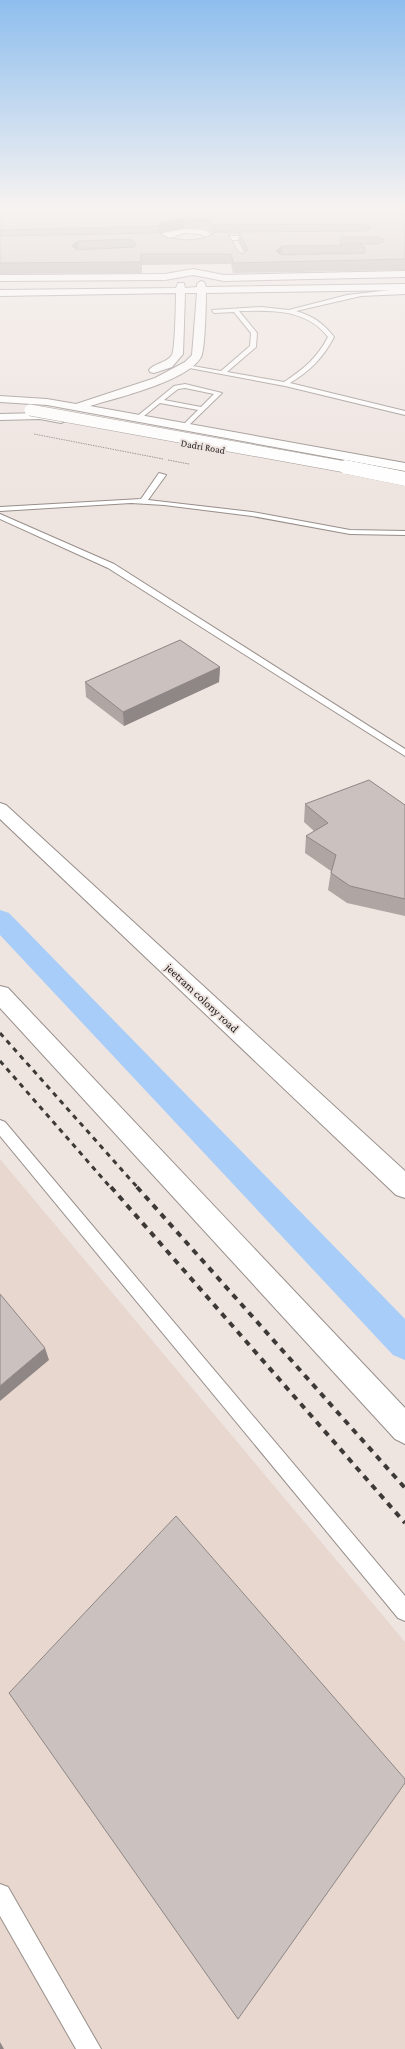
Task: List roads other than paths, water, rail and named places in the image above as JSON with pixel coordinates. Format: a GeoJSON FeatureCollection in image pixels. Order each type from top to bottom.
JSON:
{"type":"FeatureCollection","features":[{"type":"Feature","properties":{"kind":"street"},"geometry":{"type":"LineString","coordinates":[[144,374],[168,365],[178,354],[180,303]]}},
{"type":"Feature","properties":{"kind":"street"},"geometry":{"type":"LineString","coordinates":[[59,420],[74,407],[153,382],[192,364],[197,356],[201,303]]}},
{"type":"Feature","properties":{"kind":"street"},"geometry":{"type":"LineString","coordinates":[[34,411],[92,391]]}},
{"type":"Feature","properties":{"kind":"street"},"geometry":{"type":"LineString","coordinates":[[0,399],[34,411],[238,447],[405,480]]}},
{"type":"Feature","properties":{"kind":"street","name":"Dadri Road"},"geometry":{"type":"LineString","coordinates":[[0,399],[74,407],[405,467]]}},
{"type":"Feature","properties":{"kind":"street"},"geometry":{"type":"LineString","coordinates":[[0,412],[34,411],[107,417],[405,471]]}},
{"type":"Feature","properties":{"kind":"street","name":"Dadri Road"},"geometry":{"type":"LineString","coordinates":[[0,417],[34,411],[59,420],[405,480]]}},
{"type":"Feature","properties":{"kind":"street"},"geometry":{"type":"LineString","coordinates":[[334,454],[405,455]]}},
{"type":"Feature","properties":{"kind":"street","name":"jeetram colony road"},"geometry":{"type":"LineString","coordinates":[[0,809],[405,1186]]}},
{"type":"Feature","properties":{"kind":"street"},"geometry":{"type":"LineString","coordinates":[[0,994],[405,1429]]}},
{"type":"Feature","properties":{"kind":"lane"},"geometry":{"type":"LineString","coordinates":[[214,311],[290,311],[326,303]]}},
{"type":"Feature","properties":{"kind":"lane"},"geometry":{"type":"LineString","coordinates":[[222,373],[253,347],[254,333],[236,310]]}},
{"type":"Feature","properties":{"kind":"lane"},"geometry":{"type":"LineString","coordinates":[[285,384],[312,367],[324,352],[331,337],[326,327],[308,316],[290,311]]}},
{"type":"Feature","properties":{"kind":"lane"},"geometry":{"type":"LineString","coordinates":[[186,367],[285,384],[405,413]]}},
{"type":"Feature","properties":{"kind":"lane"},"geometry":{"type":"LineString","coordinates":[[137,419],[176,387],[181,386],[219,393],[184,427]]}},
{"type":"Feature","properties":{"kind":"lane"},"geometry":{"type":"LineString","coordinates":[[159,401],[203,409]]}},
{"type":"Feature","properties":{"kind":"lane"},"geometry":{"type":"LineString","coordinates":[[143,502],[162,474]]}},
{"type":"Feature","properties":{"kind":"lane"},"geometry":{"type":"LineString","coordinates":[[0,509],[143,502],[252,514],[350,532],[405,532]]}},
{"type":"Feature","properties":{"kind":"lane"},"geometry":{"type":"LineString","coordinates":[[0,516],[111,566],[405,753]]}},
{"type":"Feature","properties":{"kind":"lane"},"geometry":{"type":"LineString","coordinates":[[0,1126],[405,1611]]}},
{"type":"Feature","properties":{"kind":"lane"},"geometry":{"type":"LineString","coordinates":[[0,1895],[89,2049]]}},
{"type":"Feature","properties":{"kind":"waterway"},"geometry":{"type":"LineString","coordinates":[[0,919],[405,1343]]}},
{"type":"Feature","properties":{"kind":"railway"},"geometry":{"type":"LineString","coordinates":[[0,1033],[138,1188]]}},
{"type":"Feature","properties":{"kind":"railway"},"geometry":{"type":"LineString","coordinates":[[0,1061],[111,1188]]}},
{"type":"Feature","properties":{"kind":"railway"},"geometry":{"type":"LineString","coordinates":[[111,1187],[405,1523]]}},
{"type":"Feature","properties":{"kind":"railway"},"geometry":{"type":"LineString","coordinates":[[137,1187],[405,1488]]}}]}
